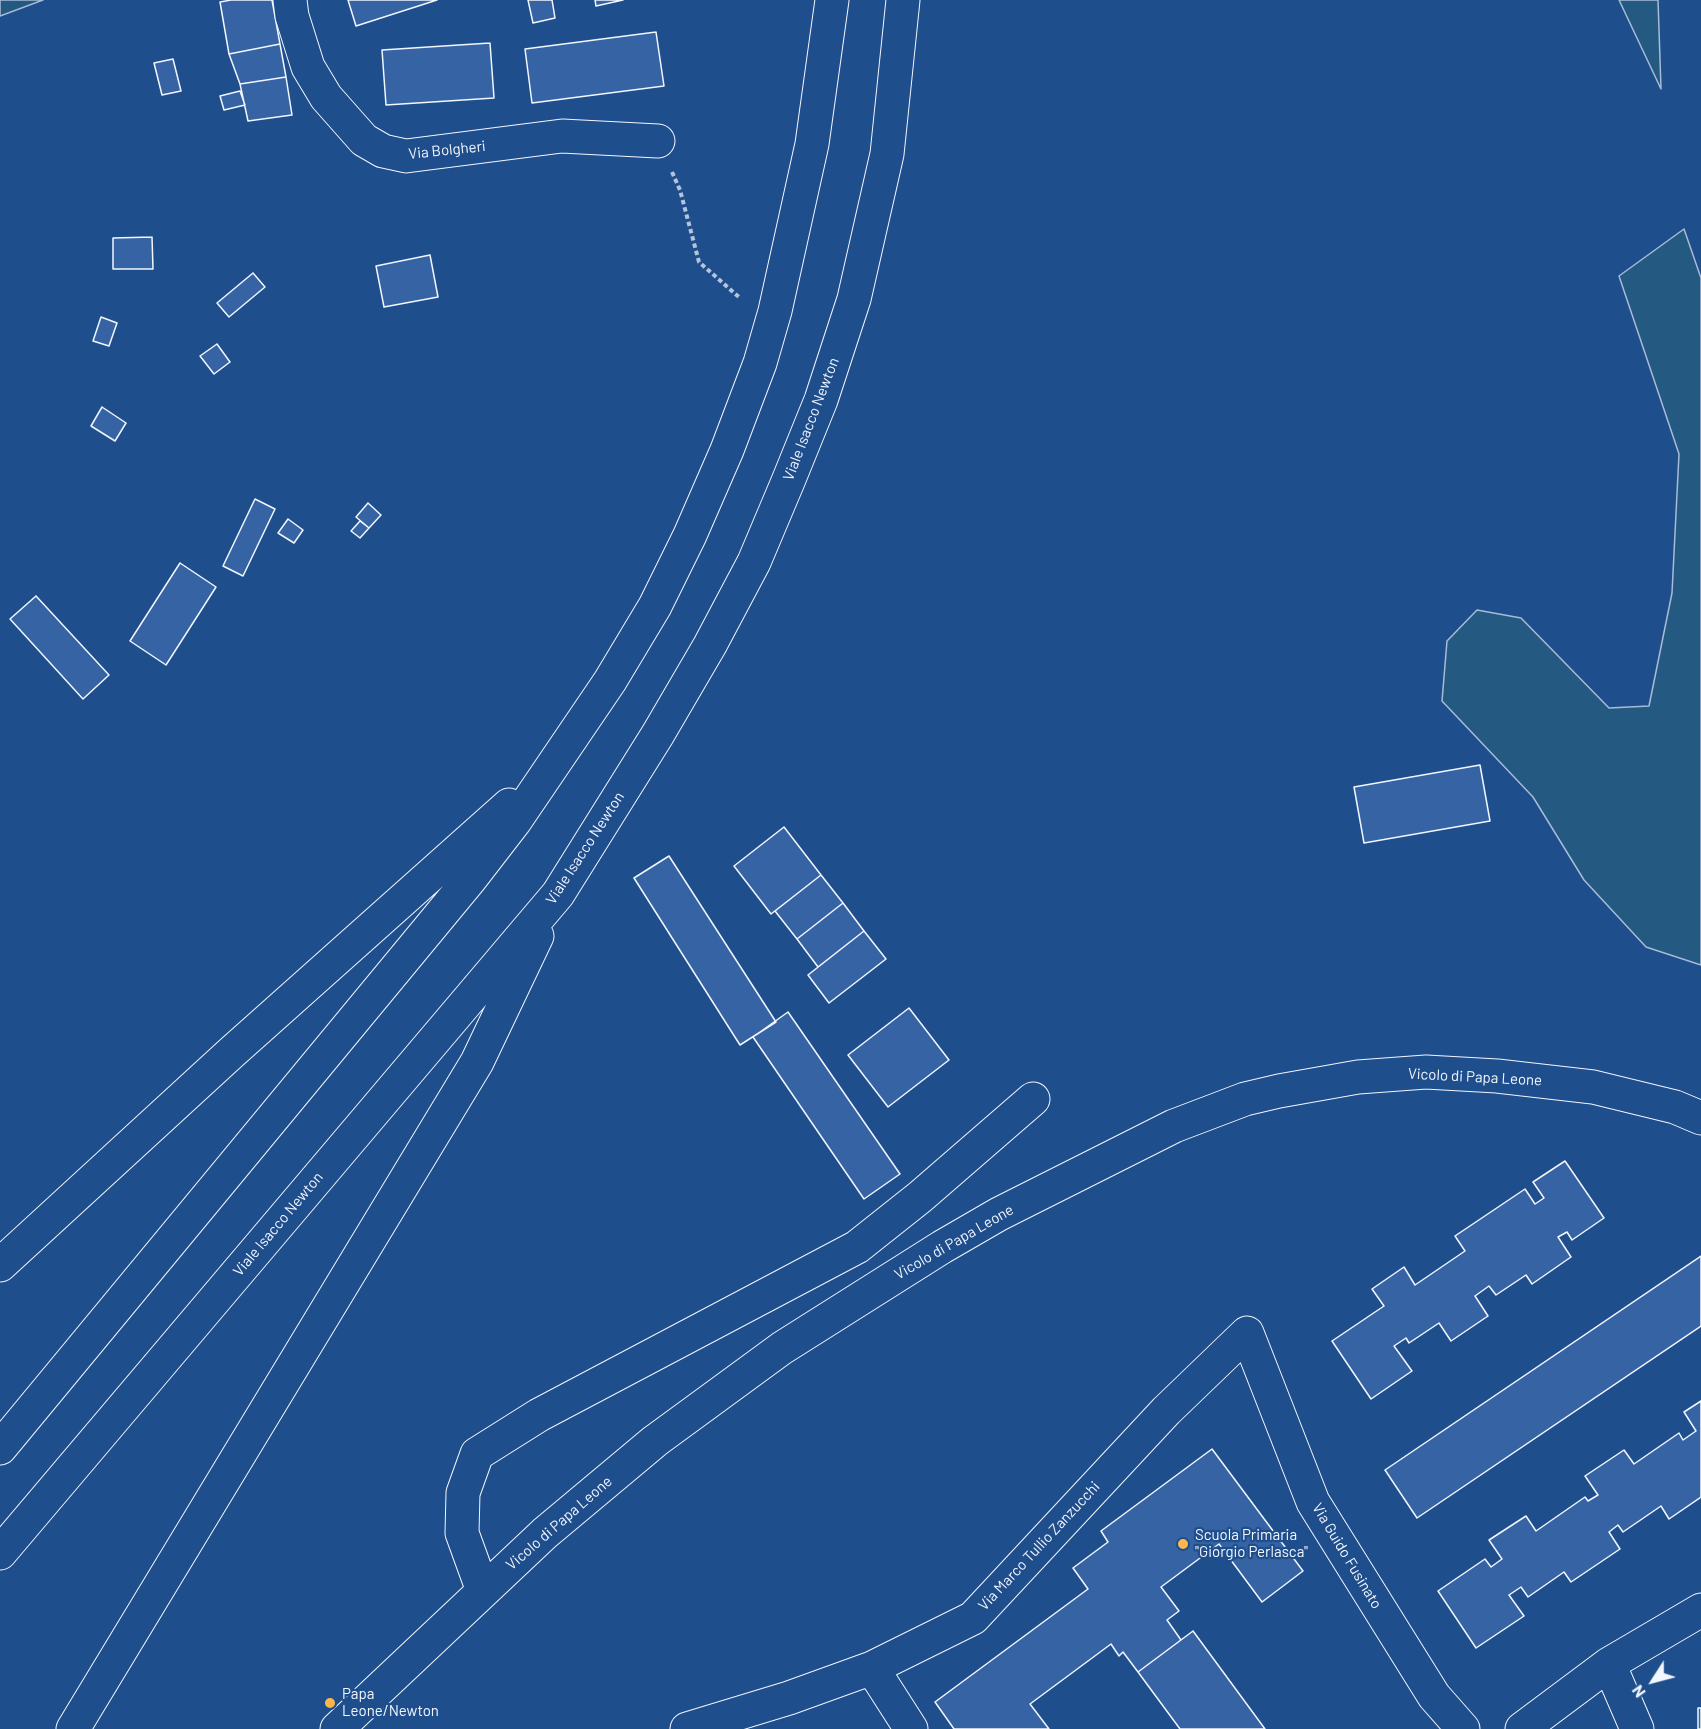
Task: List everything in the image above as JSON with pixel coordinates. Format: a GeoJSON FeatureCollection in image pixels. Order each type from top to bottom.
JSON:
{"type":"FeatureCollection","features":[{"type":"Feature","properties":{"kind":"main road","name":"Via Bolgheri"},"geometry":{"type":"LineString","coordinates":[[290,0],[292,16],[308,67],[326,97],[364,140],[383,152],[406,156],[562,136],[658,141]]}},
{"type":"Feature","properties":{"kind":"main road"},"geometry":{"type":"LineString","coordinates":[[0,1448],[471,878],[610,681],[660,596],[728,450],[760,363],[776,311],[812,144],[832,0]]}},
{"type":"Feature","properties":{"kind":"main road","name":"Viale Isacco Newton"},"geometry":{"type":"LineString","coordinates":[[0,1553],[558,894],[658,734],[710,645],[753,562],[820,400],[854,299],[887,154],[903,0]]}},
{"type":"Feature","properties":{"kind":"main road"},"geometry":{"type":"LineString","coordinates":[[0,1265],[231,1053],[552,766]]}},
{"type":"Feature","properties":{"kind":"main road"},"geometry":{"type":"LineString","coordinates":[[74,1729],[477,1062],[558,894]]}},
{"type":"Feature","properties":{"kind":"main road","name":"Vicolo di Papa Leone"},"geometry":{"type":"LineString","coordinates":[[337,1729],[545,1533],[655,1442],[782,1348],[942,1246],[1141,1140],[1245,1099],[1358,1077],[1425,1072],[1497,1076],[1593,1087],[1675,1107],[1701,1118]]}},
{"type":"Feature","properties":{"kind":"main road"},"geometry":{"type":"LineString","coordinates":[[483,1591],[462,1533],[463,1493],[477,1454],[539,1415],[857,1247],[920,1197],[1033,1099]]}},
{"type":"Feature","properties":{"kind":"main road","name":"Via Marco Tullio Zanzucchi"},"geometry":{"type":"LineString","coordinates":[[687,1729],[789,1698],[872,1668],[973,1617],[1158,1419],[1247,1333]]}},
{"type":"Feature","properties":{"kind":"main road","name":"Via Guido Fusinato"},"geometry":{"type":"LineString","coordinates":[[1247,1333],[1313,1502],[1434,1696],[1463,1729]]}},
{"type":"Feature","properties":{"kind":"main road"},"geometry":{"type":"LineString","coordinates":[[1522,1729],[1609,1664],[1701,1610]]}},
{"type":"Feature","properties":{"kind":"main road"},"geometry":{"type":"LineString","coordinates":[[1609,1664],[1637,1729]]}},
{"type":"Feature","properties":{"kind":"main road"},"geometry":{"type":"LineString","coordinates":[[872,1668],[911,1729]]}},
{"type":"Feature","properties":{"kind":"path"},"geometry":{"type":"LineString","coordinates":[[658,141],[680,190],[699,262],[740,298]]}},
{"type":"Feature","properties":{"kind":"shaded area"},"geometry":{"type":"Polygon","coordinates":[[[0,0],[43,0],[0,16],[0,0]]]}},
{"type":"Feature","properties":{"kind":"shaded area"},"geometry":{"type":"Polygon","coordinates":[[[1619,0],[1658,0],[1661,89],[1619,0]]]}},
{"type":"Feature","properties":{"kind":"shaded area"},"geometry":{"type":"Polygon","coordinates":[[[1684,229],[1701,278],[1701,965],[1646,947],[1584,880],[1533,797],[1442,701],[1447,641],[1477,610],[1521,618],[1609,708],[1649,706],[1672,593],[1679,454],[1619,276],[1684,229]]]}},
{"type":"Feature","properties":{"kind":"building"},"geometry":{"type":"Polygon","coordinates":[[[272,0],[280,44],[229,54],[220,2],[272,0]]]}},
{"type":"Feature","properties":{"kind":"building"},"geometry":{"type":"Polygon","coordinates":[[[348,0],[437,0],[356,26],[348,0]]]}},
{"type":"Feature","properties":{"kind":"building"},"geometry":{"type":"Polygon","coordinates":[[[528,0],[552,0],[555,18],[533,23],[528,0]]]}},
{"type":"Feature","properties":{"kind":"building"},"geometry":{"type":"Polygon","coordinates":[[[595,0],[623,0],[596,6],[595,0]]]}},
{"type":"Feature","properties":{"kind":"building"},"geometry":{"type":"Polygon","coordinates":[[[656,32],[664,86],[532,103],[525,49],[656,32]]]}},
{"type":"Feature","properties":{"kind":"building"},"geometry":{"type":"Polygon","coordinates":[[[490,43],[494,98],[386,105],[382,50],[490,43]]]}},
{"type":"Feature","properties":{"kind":"building"},"geometry":{"type":"Polygon","coordinates":[[[280,44],[286,77],[240,84],[229,54],[280,44]]]}},
{"type":"Feature","properties":{"kind":"building"},"geometry":{"type":"Polygon","coordinates":[[[173,59],[181,91],[162,95],[154,63],[173,59]]]}},
{"type":"Feature","properties":{"kind":"building"},"geometry":{"type":"Polygon","coordinates":[[[286,77],[292,115],[248,121],[240,84],[286,77]]]}},
{"type":"Feature","properties":{"kind":"building"},"geometry":{"type":"Polygon","coordinates":[[[240,91],[245,105],[224,110],[220,96],[240,91]]]}},
{"type":"Feature","properties":{"kind":"building"},"geometry":{"type":"Polygon","coordinates":[[[152,237],[153,269],[113,269],[113,238],[152,237]]]}},
{"type":"Feature","properties":{"kind":"building"},"geometry":{"type":"Polygon","coordinates":[[[430,255],[438,297],[384,307],[376,266],[430,255]]]}},
{"type":"Feature","properties":{"kind":"building"},"geometry":{"type":"Polygon","coordinates":[[[253,273],[265,287],[229,317],[217,303],[253,273]]]}},
{"type":"Feature","properties":{"kind":"building"},"geometry":{"type":"Polygon","coordinates":[[[101,317],[117,323],[109,346],[93,341],[101,317]]]}},
{"type":"Feature","properties":{"kind":"building"},"geometry":{"type":"Polygon","coordinates":[[[217,344],[230,362],[214,374],[200,356],[217,344]]]}},
{"type":"Feature","properties":{"kind":"building"},"geometry":{"type":"Polygon","coordinates":[[[102,407],[126,423],[115,441],[91,426],[102,407]]]}},
{"type":"Feature","properties":{"kind":"building"},"geometry":{"type":"Polygon","coordinates":[[[255,499],[275,509],[243,576],[223,566],[255,499]]]}},
{"type":"Feature","properties":{"kind":"building"},"geometry":{"type":"Polygon","coordinates":[[[368,503],[381,515],[369,528],[356,517],[368,503]]]}},
{"type":"Feature","properties":{"kind":"building"},"geometry":{"type":"Polygon","coordinates":[[[288,519],[303,530],[294,543],[278,533],[288,519]]]}},
{"type":"Feature","properties":{"kind":"building"},"geometry":{"type":"Polygon","coordinates":[[[360,521],[369,528],[360,538],[351,531],[360,521]]]}},
{"type":"Feature","properties":{"kind":"building"},"geometry":{"type":"Polygon","coordinates":[[[180,563],[216,587],[166,665],[130,641],[180,563]]]}},
{"type":"Feature","properties":{"kind":"building"},"geometry":{"type":"Polygon","coordinates":[[[36,596],[109,675],[83,699],[10,619],[36,596]]]}},
{"type":"Feature","properties":{"kind":"building"},"geometry":{"type":"Polygon","coordinates":[[[1480,765],[1490,821],[1364,843],[1354,787],[1480,765]]]}},
{"type":"Feature","properties":{"kind":"building"},"geometry":{"type":"Polygon","coordinates":[[[784,827],[821,875],[771,914],[734,866],[784,827]]]}},
{"type":"Feature","properties":{"kind":"building"},"geometry":{"type":"Polygon","coordinates":[[[669,856],[776,1022],[740,1045],[634,878],[669,856]]]}},
{"type":"Feature","properties":{"kind":"building"},"geometry":{"type":"Polygon","coordinates":[[[821,875],[843,903],[797,939],[775,911],[821,875]]]}},
{"type":"Feature","properties":{"kind":"building"},"geometry":{"type":"Polygon","coordinates":[[[843,903],[864,931],[818,967],[797,939],[843,903]]]}},
{"type":"Feature","properties":{"kind":"building"},"geometry":{"type":"Polygon","coordinates":[[[864,931],[886,959],[829,1003],[808,975],[864,931]]]}},
{"type":"Feature","properties":{"kind":"building"},"geometry":{"type":"Polygon","coordinates":[[[909,1008],[949,1060],[888,1107],[848,1055],[909,1008]]]}},
{"type":"Feature","properties":{"kind":"building"},"geometry":{"type":"Polygon","coordinates":[[[788,1012],[900,1174],[864,1199],[753,1037],[788,1012]]]}},
{"type":"Feature","properties":{"kind":"building"},"geometry":{"type":"Polygon","coordinates":[[[1565,1161],[1604,1218],[1572,1240],[1567,1232],[1558,1237],[1571,1257],[1532,1284],[1526,1275],[1496,1295],[1489,1286],[1475,1296],[1488,1316],[1451,1341],[1439,1323],[1409,1343],[1406,1338],[1394,1346],[1412,1371],[1371,1399],[1332,1341],[1384,1306],[1372,1289],[1404,1267],[1415,1285],[1465,1251],[1455,1236],[1525,1189],[1535,1204],[1544,1198],[1533,1182],[1565,1161]]]}},
{"type":"Feature","properties":{"kind":"building"},"geometry":{"type":"Polygon","coordinates":[[[1701,1256],[1701,1326],[1417,1518],[1385,1470],[1701,1256]]]}},
{"type":"Feature","properties":{"kind":"building"},"geometry":{"type":"Polygon","coordinates":[[[1701,1401],[1701,1497],[1669,1519],[1661,1506],[1623,1532],[1618,1525],[1609,1532],[1620,1549],[1571,1582],[1564,1572],[1528,1597],[1521,1587],[1509,1595],[1524,1616],[1476,1648],[1438,1591],[1485,1559],[1491,1567],[1502,1559],[1489,1540],[1526,1516],[1536,1531],[1585,1497],[1588,1501],[1598,1495],[1585,1476],[1624,1450],[1634,1464],[1679,1433],[1683,1440],[1696,1431],[1684,1412],[1701,1401]]]}},
{"type":"Feature","properties":{"kind":"building"},"geometry":{"type":"Polygon","coordinates":[[[1212,1449],[1303,1571],[1262,1602],[1219,1544],[1161,1587],[1179,1611],[1167,1620],[1181,1640],[1138,1672],[1123,1652],[1119,1656],[1111,1644],[1030,1704],[1049,1729],[954,1729],[935,1702],[1088,1589],[1073,1568],[1108,1542],[1101,1531],[1212,1449]]]}},
{"type":"Feature","properties":{"kind":"building"},"geometry":{"type":"Polygon","coordinates":[[[1193,1631],[1265,1729],[1180,1729],[1138,1672],[1193,1631]]]}},
{"type":"Feature","properties":{"kind":"building"},"geometry":{"type":"Polygon","coordinates":[[[1698,1708],[1701,1708],[1701,1729],[1698,1729],[1698,1708]]]}},
{"type":"Feature","properties":{"kind":"place","name":"Scuola Primaria \"Giorgio Perlasca\""},"geometry":{"type":"Point","coordinates":[1183,1544]}},
{"type":"Feature","properties":{"kind":"place","name":"Papa Leone/Newton"},"geometry":{"type":"Point","coordinates":[330,1703]}}]}
